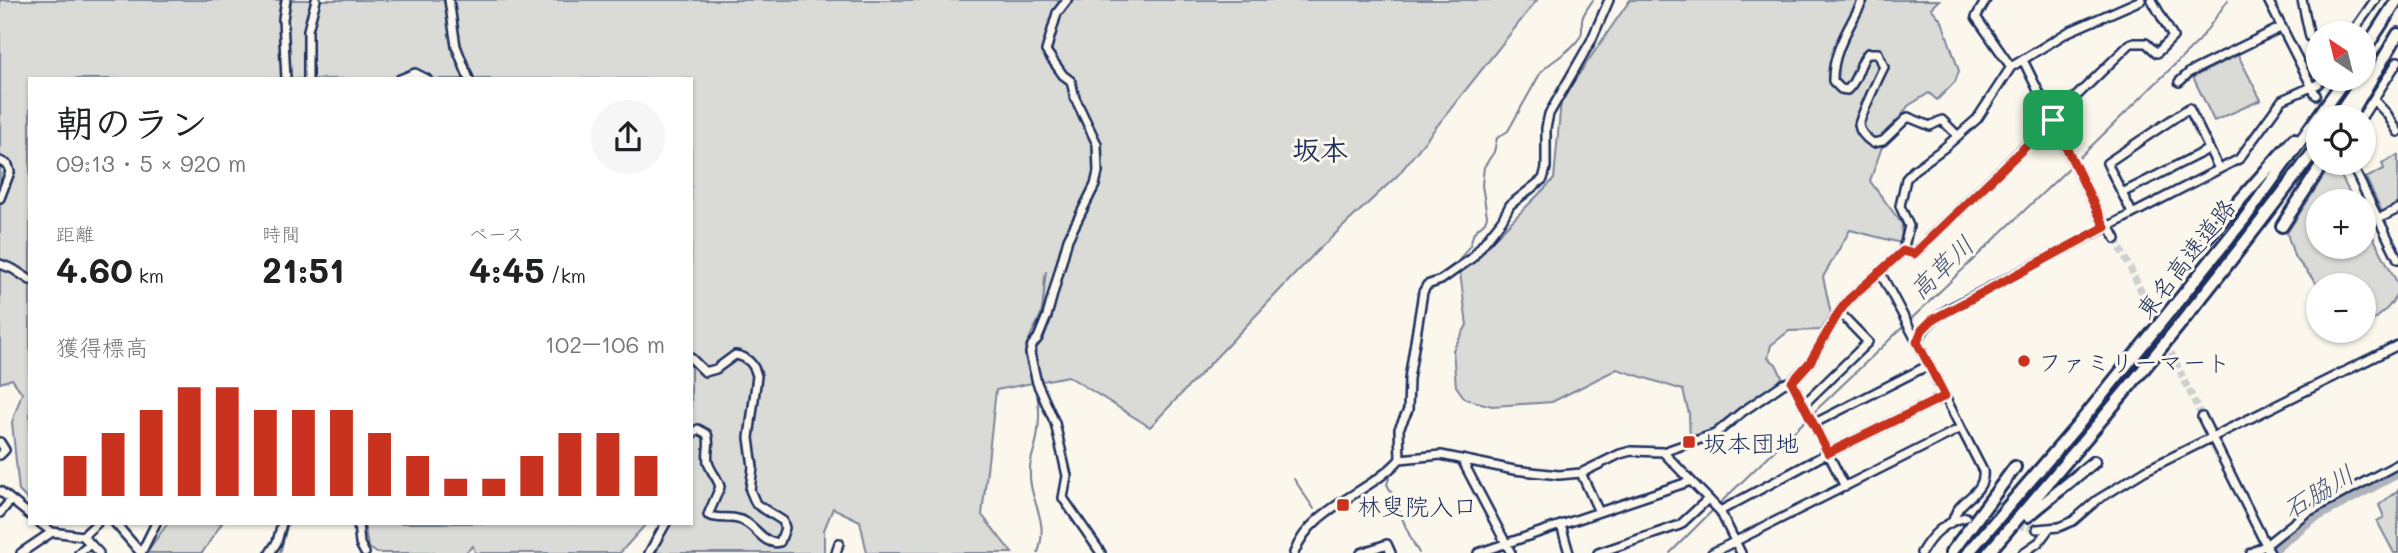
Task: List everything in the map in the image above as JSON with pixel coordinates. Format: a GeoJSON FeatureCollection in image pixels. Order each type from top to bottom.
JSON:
{"type":"FeatureCollection","features":[{"type":"Feature","properties":{"kind":"highway"},"geometry":{"type":"LineString","coordinates":[[2376,32],[2397,0]]}},
{"type":"Feature","properties":{"kind":"highway"},"geometry":{"type":"LineString","coordinates":[[2376,59],[2398,25]]}},
{"type":"Feature","properties":{"kind":"highway"},"geometry":{"type":"LineString","coordinates":[[2356,105],[2398,34]]}},
{"type":"Feature","properties":{"kind":"highway","name":"東名高速道路"},"geometry":{"type":"LineString","coordinates":[[1968,553],[2078,425],[2245,218],[2336,91]]}},
{"type":"Feature","properties":{"kind":"highway"},"geometry":{"type":"LineString","coordinates":[[2196,250],[2332,97]]}},
{"type":"Feature","properties":{"kind":"highway","name":"東名高速道路"},"geometry":{"type":"LineString","coordinates":[[1989,553],[2199,302],[2306,161]]}},
{"type":"Feature","properties":{"kind":"highway"},"geometry":{"type":"LineString","coordinates":[[2282,226],[2315,175]]}},
{"type":"Feature","properties":{"kind":"highway"},"geometry":{"type":"LineString","coordinates":[[1989,553],[2043,502],[2094,462]]}},
{"type":"Feature","properties":{"kind":"highway"},"geometry":{"type":"LineString","coordinates":[[1951,553],[2015,467]]}},
{"type":"Feature","properties":{"kind":"street"},"geometry":{"type":"LineString","coordinates":[[286,0],[283,19],[286,77]]}},
{"type":"Feature","properties":{"kind":"street"},"geometry":{"type":"LineString","coordinates":[[308,77],[308,30],[316,0]]}},
{"type":"Feature","properties":{"kind":"street"},"geometry":{"type":"LineString","coordinates":[[449,0],[456,46],[468,77]]}},
{"type":"Feature","properties":{"kind":"street"},"geometry":{"type":"LineString","coordinates":[[1067,0],[1057,13],[1046,51],[1063,75],[1071,80],[1075,98],[1097,144],[1098,172],[1096,185],[1068,239],[1047,316],[1030,354],[1037,383],[1050,407],[1058,436],[1067,476],[1063,498],[1101,553]]}},
{"type":"Feature","properties":{"kind":"street"},"geometry":{"type":"LineString","coordinates":[[1399,459],[1399,429],[1408,410],[1409,379],[1423,292],[1427,285],[1441,280],[1472,258],[1502,220],[1510,205],[1543,179],[1549,114],[1591,41],[1609,0]]}},
{"type":"Feature","properties":{"kind":"street"},"geometry":{"type":"LineString","coordinates":[[1863,0],[1842,39],[1833,81],[1841,89],[1847,90],[1852,86],[1868,53],[1878,53],[1883,61],[1884,67],[1860,118],[1859,127],[1865,138],[1873,143],[1883,141],[1908,117],[1930,126],[1941,120],[1958,136]]}},
{"type":"Feature","properties":{"kind":"street"},"geometry":{"type":"LineString","coordinates":[[1986,0],[1976,17],[2011,67]]}},
{"type":"Feature","properties":{"kind":"street"},"geometry":{"type":"LineString","coordinates":[[1294,553],[1303,536],[1318,519],[1399,459],[1441,455],[1514,470],[1559,475],[1581,474],[1620,454],[1631,451],[1663,452],[1715,434],[1783,384],[1792,382],[1810,362],[1849,299],[1903,251],[1909,226],[1900,206],[1906,179],[1958,136],[1986,106],[2011,67],[2068,32],[2123,4],[2141,0]]}},
{"type":"Feature","properties":{"kind":"street"},"geometry":{"type":"LineString","coordinates":[[1903,251],[1914,254],[2131,43],[2146,44],[2157,54],[2173,37],[2152,0]]}},
{"type":"Feature","properties":{"kind":"street"},"geometry":{"type":"LineString","coordinates":[[2268,0],[2306,75]]}},
{"type":"Feature","properties":{"kind":"street"},"geometry":{"type":"LineString","coordinates":[[2302,0],[2307,21]]}},
{"type":"Feature","properties":{"kind":"street"},"geometry":{"type":"LineString","coordinates":[[2360,21],[2375,0]]}},
{"type":"Feature","properties":{"kind":"street"},"geometry":{"type":"LineString","coordinates":[[2179,82],[2190,72],[2281,27]]}},
{"type":"Feature","properties":{"kind":"street"},"geometry":{"type":"LineString","coordinates":[[2023,60],[2116,239]]}},
{"type":"Feature","properties":{"kind":"street"},"geometry":{"type":"LineString","coordinates":[[2369,105],[2398,61]]}},
{"type":"Feature","properties":{"kind":"street"},"geometry":{"type":"LineString","coordinates":[[405,77],[415,73],[423,77]]}},
{"type":"Feature","properties":{"kind":"street"},"geometry":{"type":"LineString","coordinates":[[1917,342],[1922,330],[1950,308],[2239,159],[2282,100],[2306,90]]}},
{"type":"Feature","properties":{"kind":"street"},"geometry":{"type":"LineString","coordinates":[[2314,91],[2316,95]]}},
{"type":"Feature","properties":{"kind":"street"},"geometry":{"type":"LineString","coordinates":[[2374,95],[2398,132]]}},
{"type":"Feature","properties":{"kind":"street"},"geometry":{"type":"LineString","coordinates":[[2132,213],[2107,163],[2189,108],[2219,169]]}},
{"type":"Feature","properties":{"kind":"street"},"geometry":{"type":"LineString","coordinates":[[2122,193],[2209,149]]}},
{"type":"Feature","properties":{"kind":"street"},"geometry":{"type":"LineString","coordinates":[[0,161],[8,165],[10,172],[0,198]]}},
{"type":"Feature","properties":{"kind":"street"},"geometry":{"type":"LineString","coordinates":[[2357,175],[2397,255]]}},
{"type":"Feature","properties":{"kind":"street"},"geometry":{"type":"LineString","coordinates":[[2378,219],[2398,209]]}},
{"type":"Feature","properties":{"kind":"street"},"geometry":{"type":"LineString","coordinates":[[0,264],[28,279]]}},
{"type":"Feature","properties":{"kind":"street"},"geometry":{"type":"LineString","coordinates":[[1880,272],[1983,471],[1984,479],[1975,492],[1958,506],[1953,521]]}},
{"type":"Feature","properties":{"kind":"street"},"geometry":{"type":"LineString","coordinates":[[1804,407],[1868,342],[1839,312]]}},
{"type":"Feature","properties":{"kind":"street"},"geometry":{"type":"LineString","coordinates":[[2037,529],[2048,530],[2073,521],[2119,485],[2398,345]]}},
{"type":"Feature","properties":{"kind":"street"},"geometry":{"type":"LineString","coordinates":[[693,360],[705,372],[716,369],[735,355],[742,356],[755,367],[757,376],[749,438],[753,467],[750,491],[762,510],[777,515],[783,521],[785,528],[780,541],[768,542],[736,517],[708,515],[720,488],[708,465],[707,434],[698,429],[693,433]]}},
{"type":"Feature","properties":{"kind":"street"},"geometry":{"type":"LineString","coordinates":[[1813,424],[1928,365]]}},
{"type":"Feature","properties":{"kind":"street"},"geometry":{"type":"LineString","coordinates":[[1792,382],[1845,487]]}},
{"type":"Feature","properties":{"kind":"street"},"geometry":{"type":"LineString","coordinates":[[1720,511],[1828,453],[1945,396]]}},
{"type":"Feature","properties":{"kind":"street"},"geometry":{"type":"LineString","coordinates":[[2202,417],[2268,549]]}},
{"type":"Feature","properties":{"kind":"street"},"geometry":{"type":"LineString","coordinates":[[1712,553],[1961,428]]}},
{"type":"Feature","properties":{"kind":"street"},"geometry":{"type":"LineString","coordinates":[[0,442],[5,450],[0,456]]}},
{"type":"Feature","properties":{"kind":"street"},"geometry":{"type":"LineString","coordinates":[[1663,452],[1720,511],[1741,553]]}},
{"type":"Feature","properties":{"kind":"street"},"geometry":{"type":"LineString","coordinates":[[1462,460],[1511,553]]}},
{"type":"Feature","properties":{"kind":"street"},"geometry":{"type":"LineString","coordinates":[[2251,553],[2268,549],[2306,513],[2398,464]]}},
{"type":"Feature","properties":{"kind":"street"},"geometry":{"type":"LineString","coordinates":[[1581,474],[1599,512]]}},
{"type":"Feature","properties":{"kind":"street"},"geometry":{"type":"LineString","coordinates":[[1478,553],[1691,481]]}},
{"type":"Feature","properties":{"kind":"street"},"geometry":{"type":"LineString","coordinates":[[0,491],[28,513]]}},
{"type":"Feature","properties":{"kind":"street"},"geometry":{"type":"LineString","coordinates":[[0,513],[11,500]]}},
{"type":"Feature","properties":{"kind":"street"},"geometry":{"type":"LineString","coordinates":[[1598,553],[1680,525],[1710,501]]}},
{"type":"Feature","properties":{"kind":"street"},"geometry":{"type":"LineString","coordinates":[[1921,553],[1929,539],[1953,521],[1966,517]]}},
{"type":"Feature","properties":{"kind":"street"},"geometry":{"type":"LineString","coordinates":[[43,525],[52,532],[83,536],[99,553]]}},
{"type":"Feature","properties":{"kind":"street"},"geometry":{"type":"LineString","coordinates":[[83,536],[95,525]]}},
{"type":"Feature","properties":{"kind":"street"},"geometry":{"type":"LineString","coordinates":[[117,525],[141,553],[155,525]]}},
{"type":"Feature","properties":{"kind":"street"},"geometry":{"type":"LineString","coordinates":[[270,553],[277,542],[281,525]]}},
{"type":"Feature","properties":{"kind":"street"},"geometry":{"type":"LineString","coordinates":[[358,525],[360,544],[365,553]]}},
{"type":"Feature","properties":{"kind":"street"},"geometry":{"type":"LineString","coordinates":[[649,553],[665,525]]}},
{"type":"Feature","properties":{"kind":"street"},"geometry":{"type":"LineString","coordinates":[[1561,525],[1569,553]]}},
{"type":"Feature","properties":{"kind":"street"},"geometry":{"type":"LineString","coordinates":[[2023,553],[2039,542],[2048,530]]}},
{"type":"Feature","properties":{"kind":"street"},"geometry":{"type":"LineString","coordinates":[[21,553],[52,532]]}},
{"type":"Feature","properties":{"kind":"street"},"geometry":{"type":"LineString","coordinates":[[79,553],[90,543]]}},
{"type":"Feature","properties":{"kind":"street"},"geometry":{"type":"LineString","coordinates":[[836,553],[839,543]]}},
{"type":"Feature","properties":{"kind":"street"},"geometry":{"type":"LineString","coordinates":[[1361,553],[1387,544],[1391,553]]}},
{"type":"Feature","properties":{"kind":"shaded area"},"geometry":{"type":"Polygon","coordinates":[[[0,0],[1537,0],[1398,175],[1317,251],[1150,427],[1068,376],[996,390],[982,515],[1012,553],[867,553],[860,521],[833,508],[824,530],[824,553],[656,553],[666,525],[693,525],[693,77],[28,77],[28,500],[19,491],[12,422],[22,393],[12,379],[0,383],[0,0]]]}},
{"type":"Feature","properties":{"kind":"shaded area"},"geometry":{"type":"Polygon","coordinates":[[[1630,0],[1939,0],[1931,8],[1942,21],[1959,71],[1955,82],[1937,100],[1929,93],[1908,106],[1883,144],[1870,181],[1902,224],[1901,243],[1850,230],[1823,277],[1831,314],[1821,330],[1789,331],[1771,345],[1768,358],[1776,364],[1784,381],[1740,408],[1713,430],[1690,441],[1689,414],[1683,390],[1617,369],[1552,402],[1492,406],[1465,399],[1456,386],[1453,350],[1467,325],[1460,273],[1554,179],[1561,100],[1630,0]]]}},
{"type":"Feature","properties":{"kind":"shaded area"},"geometry":{"type":"Polygon","coordinates":[[[2238,55],[2261,100],[2214,121],[2193,77],[2238,55]]]}},
{"type":"Feature","properties":{"kind":"shaded area"},"geometry":{"type":"Polygon","coordinates":[[[2398,155],[2398,204],[2382,212],[2376,199],[2376,189],[2371,189],[2366,178],[2384,169],[2382,163],[2398,155]]]}},
{"type":"Feature","properties":{"kind":"shaded area"},"geometry":{"type":"Polygon","coordinates":[[[2324,175],[2340,175],[2348,189],[2315,189],[2324,175]]]}},
{"type":"Feature","properties":{"kind":"shaded area"},"geometry":{"type":"Polygon","coordinates":[[[2306,203],[2306,259],[2376,259],[2376,243],[2398,284],[2392,302],[2376,318],[2376,273],[2308,273],[2294,256],[2287,233],[2306,203]]]}},
{"type":"Feature","properties":{"kind":"shaded area"},"geometry":{"type":"Polygon","coordinates":[[[2398,490],[2398,553],[2394,553],[2377,521],[2384,517],[2379,505],[2398,490]]]}},
{"type":"Feature","properties":{"kind":"shaded area"},"geometry":{"type":"Polygon","coordinates":[[[167,525],[221,525],[202,553],[146,553],[167,525]]]}},
{"type":"Feature","properties":{"kind":"shaded area"},"geometry":{"type":"Polygon","coordinates":[[[364,525],[645,525],[620,553],[475,553],[473,546],[465,553],[377,553],[368,547],[364,525]]]}},
{"type":"Feature","properties":{"kind":"waterway"},"geometry":{"type":"LineString","coordinates":[[1455,266],[1470,245],[1474,232],[1485,222],[1487,216],[1482,185],[1484,167],[1494,152],[1497,138],[1508,131],[1541,72],[1580,37],[1583,17],[1593,0]]}},
{"type":"Feature","properties":{"kind":"waterway","name":"高草川"},"geometry":{"type":"LineString","coordinates":[[2076,161],[2199,41],[2228,0]]}},
{"type":"Feature","properties":{"kind":"waterway","name":"高草川"},"geometry":{"type":"LineString","coordinates":[[1909,321],[2072,165]]}},
{"type":"Feature","properties":{"kind":"waterway"},"geometry":{"type":"LineString","coordinates":[[1038,553],[1042,529],[1032,491],[1030,469],[1038,433],[1039,410],[1025,354],[1041,314],[1046,272]]}},
{"type":"Feature","properties":{"kind":"waterway"},"geometry":{"type":"LineString","coordinates":[[1415,366],[1426,296]]}},
{"type":"Feature","properties":{"kind":"waterway","name":"高草川"},"geometry":{"type":"LineString","coordinates":[[1811,415],[1905,325]]}},
{"type":"Feature","properties":{"kind":"waterway","name":"高草川"},"geometry":{"type":"LineString","coordinates":[[1718,505],[1807,419]]}},
{"type":"Feature","properties":{"kind":"waterway"},"geometry":{"type":"LineString","coordinates":[[1403,429],[1404,453]]}},
{"type":"Feature","properties":{"kind":"waterway"},"geometry":{"type":"LineString","coordinates":[[1401,464],[1391,473],[1387,484],[1419,553]]}},
{"type":"Feature","properties":{"kind":"waterway","name":"石脇川"},"geometry":{"type":"LineString","coordinates":[[2263,553],[2275,547],[2310,519],[2398,472]]}},
{"type":"Feature","properties":{"kind":"waterway"},"geometry":{"type":"LineString","coordinates":[[1294,479],[1314,509]]}},
{"type":"Feature","properties":{"kind":"waterway","name":"高草川"},"geometry":{"type":"LineString","coordinates":[[1670,553],[1714,509]]}},
{"type":"Feature","properties":{"kind":"waterway"},"geometry":{"type":"LineString","coordinates":[[1290,553],[1296,539],[1313,519]]}},
{"type":"Feature","properties":{"kind":"waterway"},"geometry":{"type":"LineString","coordinates":[[280,553],[287,525]]}},
{"type":"Feature","properties":{"kind":"tunnel"},"geometry":{"type":"LineString","coordinates":[[2316,95],[2321,105]]}},
{"type":"Feature","properties":{"kind":"tunnel"},"geometry":{"type":"LineString","coordinates":[[2116,239],[2202,417]]}},
{"type":"Feature","properties":{"kind":"tunnel"},"geometry":{"type":"LineString","coordinates":[[1976,519],[2037,529]]}},
{"type":"Feature","properties":{"kind":"place","name":"ファミリーマート"},"geometry":{"type":"Point","coordinates":[2024,361]}},
{"type":"Feature","properties":{"kind":"place","name":"坂本団地"},"geometry":{"type":"Point","coordinates":[1689,442]}},
{"type":"Feature","properties":{"kind":"place","name":"林叟院入口"},"geometry":{"type":"Point","coordinates":[1343,505]}},
{"type":"Feature","properties":{"kind":"district","name":"坂本"},"geometry":{"type":"Point","coordinates":[1320,149]}},
{"type":"Feature","properties":{"kind":"route"},"geometry":{"type":"LineString","coordinates":[[2053,120],[2105,227],[1932,320],[1922,330],[1917,342],[1945,396],[1828,453],[1792,382],[1810,362],[1839,312],[1849,299],[1903,251],[1914,254],[2053,120]]}}]}
